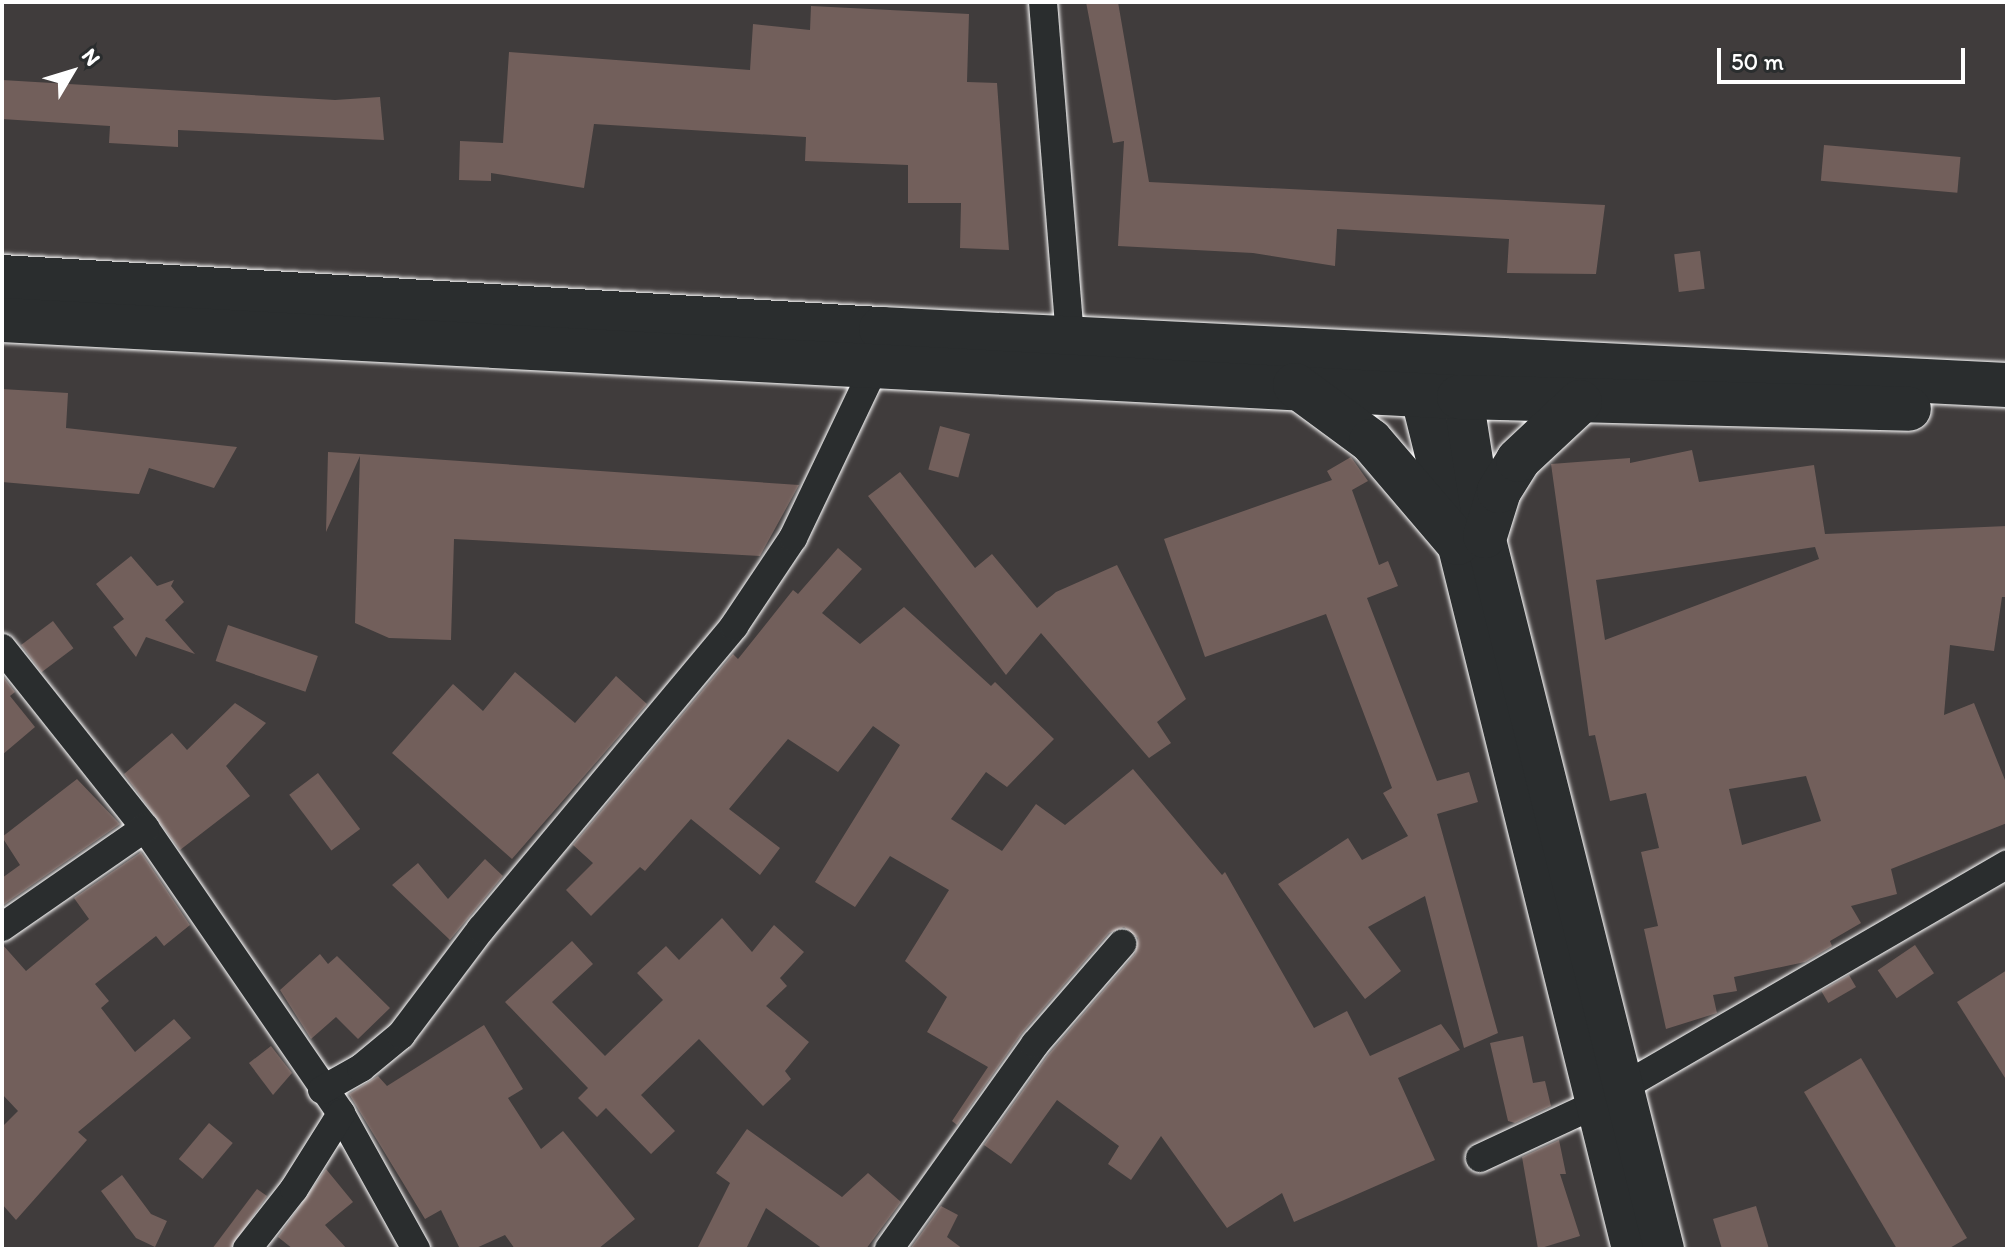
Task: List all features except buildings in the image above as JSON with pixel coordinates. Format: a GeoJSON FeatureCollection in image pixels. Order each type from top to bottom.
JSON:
{"type":"FeatureCollection","features":[{"type":"Feature","properties":{"kind":"main road"},"geometry":{"type":"LineString","coordinates":[[2,277],[1070,337],[1438,375],[1580,402],[2007,411]]}},
{"type":"Feature","properties":{"kind":"main road"},"geometry":{"type":"LineString","coordinates":[[2,320],[874,368],[1295,385],[1438,375],[2007,385]]}},
{"type":"Feature","properties":{"kind":"main road"},"geometry":{"type":"LineString","coordinates":[[1438,375],[1471,539],[1610,1096],[1664,1249]]}},
{"type":"Feature","properties":{"kind":"main road"},"geometry":{"type":"LineString","coordinates":[[1295,385],[1371,441],[1471,539]]}},
{"type":"Feature","properties":{"kind":"main road"},"geometry":{"type":"LineString","coordinates":[[1471,539],[1518,460],[1580,402]]}},
{"type":"Feature","properties":{"kind":"main road"},"geometry":{"type":"LineString","coordinates":[[1610,1096],[1632,1249]]}},
{"type":"Feature","properties":{"kind":"street"},"geometry":{"type":"LineString","coordinates":[[1043,2],[1070,337]]}},
{"type":"Feature","properties":{"kind":"street"},"geometry":{"type":"LineString","coordinates":[[322,1090],[361,1068],[401,1035],[481,929],[734,626],[793,538],[874,368]]}},
{"type":"Feature","properties":{"kind":"street"},"geometry":{"type":"LineString","coordinates":[[2,648],[145,828],[341,1114],[416,1249]]}},
{"type":"Feature","properties":{"kind":"street"},"geometry":{"type":"LineString","coordinates":[[2,927],[145,828]]}},
{"type":"Feature","properties":{"kind":"street"},"geometry":{"type":"LineString","coordinates":[[1480,1158],[1610,1096],[2007,864]]}},
{"type":"Feature","properties":{"kind":"street"},"geometry":{"type":"LineString","coordinates":[[889,1249],[1035,1044],[1122,944]]}},
{"type":"Feature","properties":{"kind":"street"},"geometry":{"type":"LineString","coordinates":[[247,1249],[294,1189],[341,1114]]}}]}
